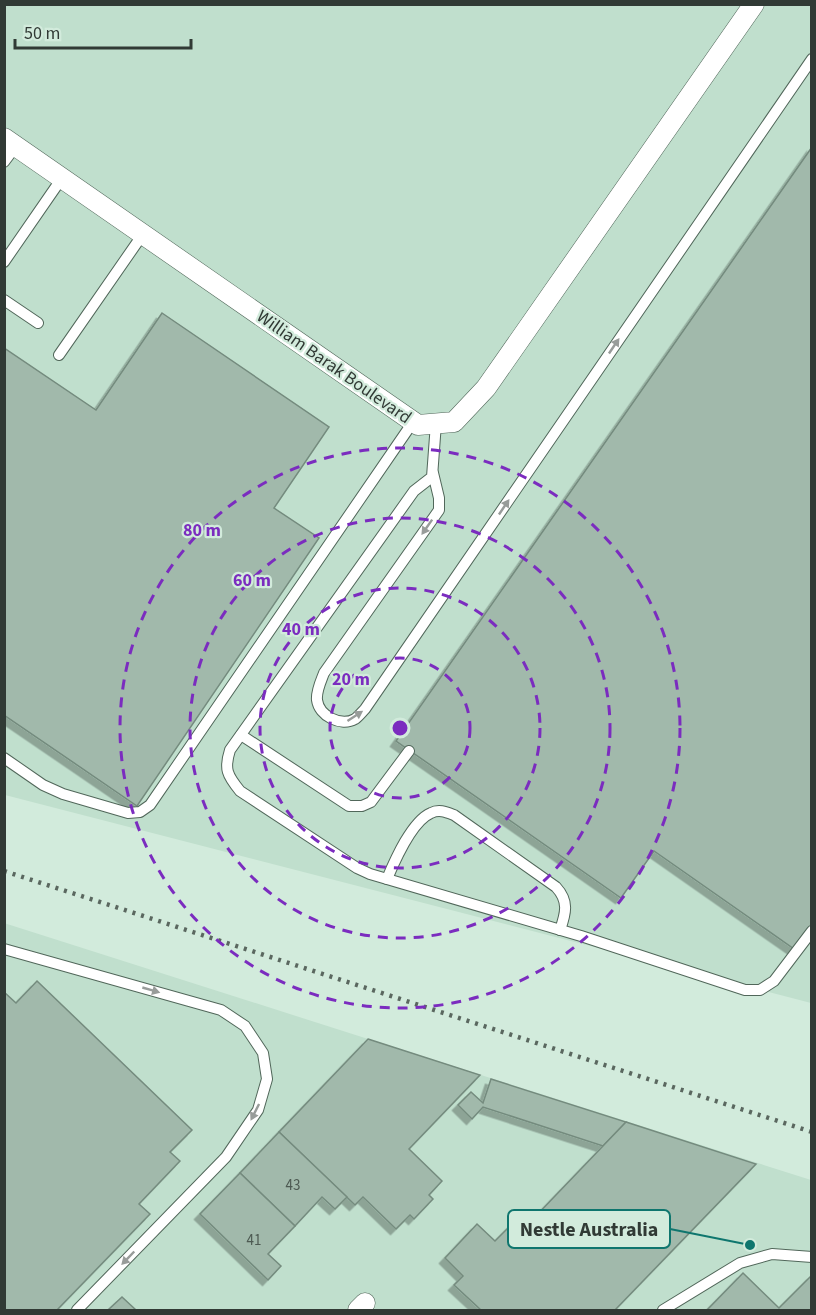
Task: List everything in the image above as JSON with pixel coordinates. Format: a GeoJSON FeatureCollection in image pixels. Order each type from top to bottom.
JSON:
{"type":"FeatureCollection","features":[{"type":"Feature","properties":{"kind":"street","name":"William Barak Boulevard"},"geometry":{"type":"LineString","coordinates":[[8,149],[62,178],[413,422],[418,425],[454,422],[486,388],[754,4]]}},
{"type":"Feature","properties":{"kind":"lane"},"geometry":{"type":"LineString","coordinates":[[436,423],[433,473],[439,498],[439,510],[324,673],[318,690],[317,702],[322,711],[333,720],[343,723],[354,719],[365,709],[812,59]]}},
{"type":"Feature","properties":{"kind":"lane"},"geometry":{"type":"LineString","coordinates":[[4,262],[62,178]]}},
{"type":"Feature","properties":{"kind":"lane"},"geometry":{"type":"LineString","coordinates":[[59,355],[143,234]]}},
{"type":"Feature","properties":{"kind":"lane"},"geometry":{"type":"LineString","coordinates":[[4,300],[38,323]]}},
{"type":"Feature","properties":{"kind":"lane"},"geometry":{"type":"LineString","coordinates":[[4,758],[43,785],[63,794],[128,813],[140,812],[150,805],[413,422]]}},
{"type":"Feature","properties":{"kind":"lane"},"geometry":{"type":"LineString","coordinates":[[433,473],[432,477],[414,491],[230,750],[226,764],[230,779],[240,791],[357,868],[745,990],[760,990],[774,981],[812,931]]}},
{"type":"Feature","properties":{"kind":"lane"},"geometry":{"type":"LineString","coordinates":[[241,735],[350,806],[362,806],[371,802],[409,752]]}},
{"type":"Feature","properties":{"kind":"lane"},"geometry":{"type":"LineString","coordinates":[[387,879],[395,859],[413,830],[423,818],[432,812],[442,811],[454,815],[563,894],[567,904],[560,930]]}},
{"type":"Feature","properties":{"kind":"lane"},"geometry":{"type":"LineString","coordinates":[[4,949],[221,1010],[245,1026],[263,1053],[267,1078],[258,1110],[226,1157],[77,1311]]}},
{"type":"Feature","properties":{"kind":"lane"},"geometry":{"type":"LineString","coordinates":[[663,1311],[740,1263],[772,1254],[812,1257]]}},
{"type":"Feature","properties":{"kind":"shaded area"},"geometry":{"type":"Polygon","coordinates":[[[4,5],[811,5],[811,1003],[5,795],[4,5]]]}},
{"type":"Feature","properties":{"kind":"shaded area"},"geometry":{"type":"Polygon","coordinates":[[[4,923],[811,1180],[811,1310],[5,1310],[4,923]]]}},
{"type":"Feature","properties":{"kind":"building"},"geometry":{"type":"Polygon","coordinates":[[[812,147],[812,930],[797,951],[654,851],[621,898],[396,741],[812,147]]]}},
{"type":"Feature","properties":{"kind":"building"},"geometry":{"type":"Polygon","coordinates":[[[162,313],[329,427],[274,508],[319,538],[137,806],[4,715],[4,348],[96,410],[162,313]]]}},
{"type":"Feature","properties":{"kind":"building"},"geometry":{"type":"Polygon","coordinates":[[[37,981],[192,1130],[170,1152],[180,1161],[139,1204],[150,1214],[57,1310],[4,1310],[4,992],[16,1003],[37,981]]]}},
{"type":"Feature","properties":{"kind":"building"},"geometry":{"type":"Polygon","coordinates":[[[368,1039],[480,1075],[409,1149],[442,1181],[429,1195],[433,1199],[414,1219],[410,1215],[396,1229],[363,1197],[355,1205],[279,1132],[368,1039]]]}},
{"type":"Feature","properties":{"kind":"building"},"geometry":{"type":"Polygon","coordinates":[[[491,1079],[626,1122],[603,1146],[483,1107],[472,1119],[458,1105],[471,1092],[483,1103],[491,1079]]]}},
{"type":"Feature","properties":{"kind":"building"},"geometry":{"type":"Polygon","coordinates":[[[626,1122],[756,1164],[615,1310],[481,1310],[454,1285],[463,1276],[445,1258],[477,1224],[495,1241],[524,1212],[532,1220],[626,1122]]]}},
{"type":"Feature","properties":{"kind":"building"},"geometry":{"type":"Polygon","coordinates":[[[279,1132],[347,1197],[335,1209],[322,1197],[295,1226],[240,1173],[279,1132]]]}},
{"type":"Feature","properties":{"kind":"building"},"geometry":{"type":"Polygon","coordinates":[[[240,1173],[295,1226],[268,1254],[281,1266],[268,1280],[200,1214],[240,1173]]]}},
{"type":"Feature","properties":{"kind":"building"},"geometry":{"type":"Polygon","coordinates":[[[743,1273],[779,1308],[812,1275],[812,1310],[707,1310],[743,1273]]]}},
{"type":"Feature","properties":{"kind":"building"},"geometry":{"type":"Polygon","coordinates":[[[122,1297],[136,1310],[108,1310],[122,1297]]]}},
{"type":"Feature","properties":{"kind":"railway"},"geometry":{"type":"LineString","coordinates":[[4,871],[812,1132]]}},
{"type":"Feature","properties":{"kind":"place","name":"Nestle Australia"},"geometry":{"type":"Point","coordinates":[750,1245]}}]}
